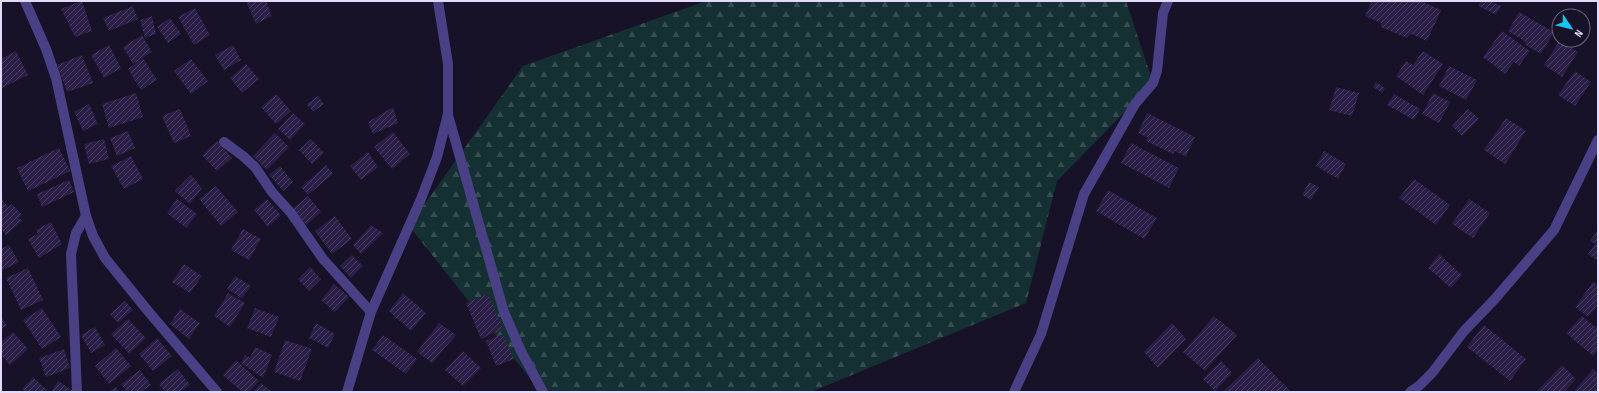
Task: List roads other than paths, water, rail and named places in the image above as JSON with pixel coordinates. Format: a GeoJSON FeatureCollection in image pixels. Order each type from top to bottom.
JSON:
{"type":"FeatureCollection","features":[{"type":"Feature","properties":{"kind":"street"},"geometry":{"type":"LineString","coordinates":[[25,1],[46,49],[56,78],[86,216],[93,236],[105,258],[217,392]]}},
{"type":"Feature","properties":{"kind":"street"},"geometry":{"type":"LineString","coordinates":[[347,392],[371,312],[438,157],[448,114],[448,64],[438,1]]}},
{"type":"Feature","properties":{"kind":"street"},"geometry":{"type":"LineString","coordinates":[[1014,392],[1041,334],[1084,194],[1136,104],[1153,83],[1157,71],[1163,13],[1168,1]]}},
{"type":"Feature","properties":{"kind":"street"},"geometry":{"type":"LineString","coordinates":[[448,114],[504,312],[521,351],[543,392]]}},
{"type":"Feature","properties":{"kind":"street"},"geometry":{"type":"LineString","coordinates":[[1410,392],[1420,385],[1432,373],[1464,331],[1494,300],[1554,230],[1598,140]]}},
{"type":"Feature","properties":{"kind":"street"},"geometry":{"type":"LineString","coordinates":[[224,142],[255,167],[272,192],[291,214],[323,260],[371,312]]}},
{"type":"Feature","properties":{"kind":"street"},"geometry":{"type":"LineString","coordinates":[[77,392],[71,254],[76,233],[86,216]]}}]}
